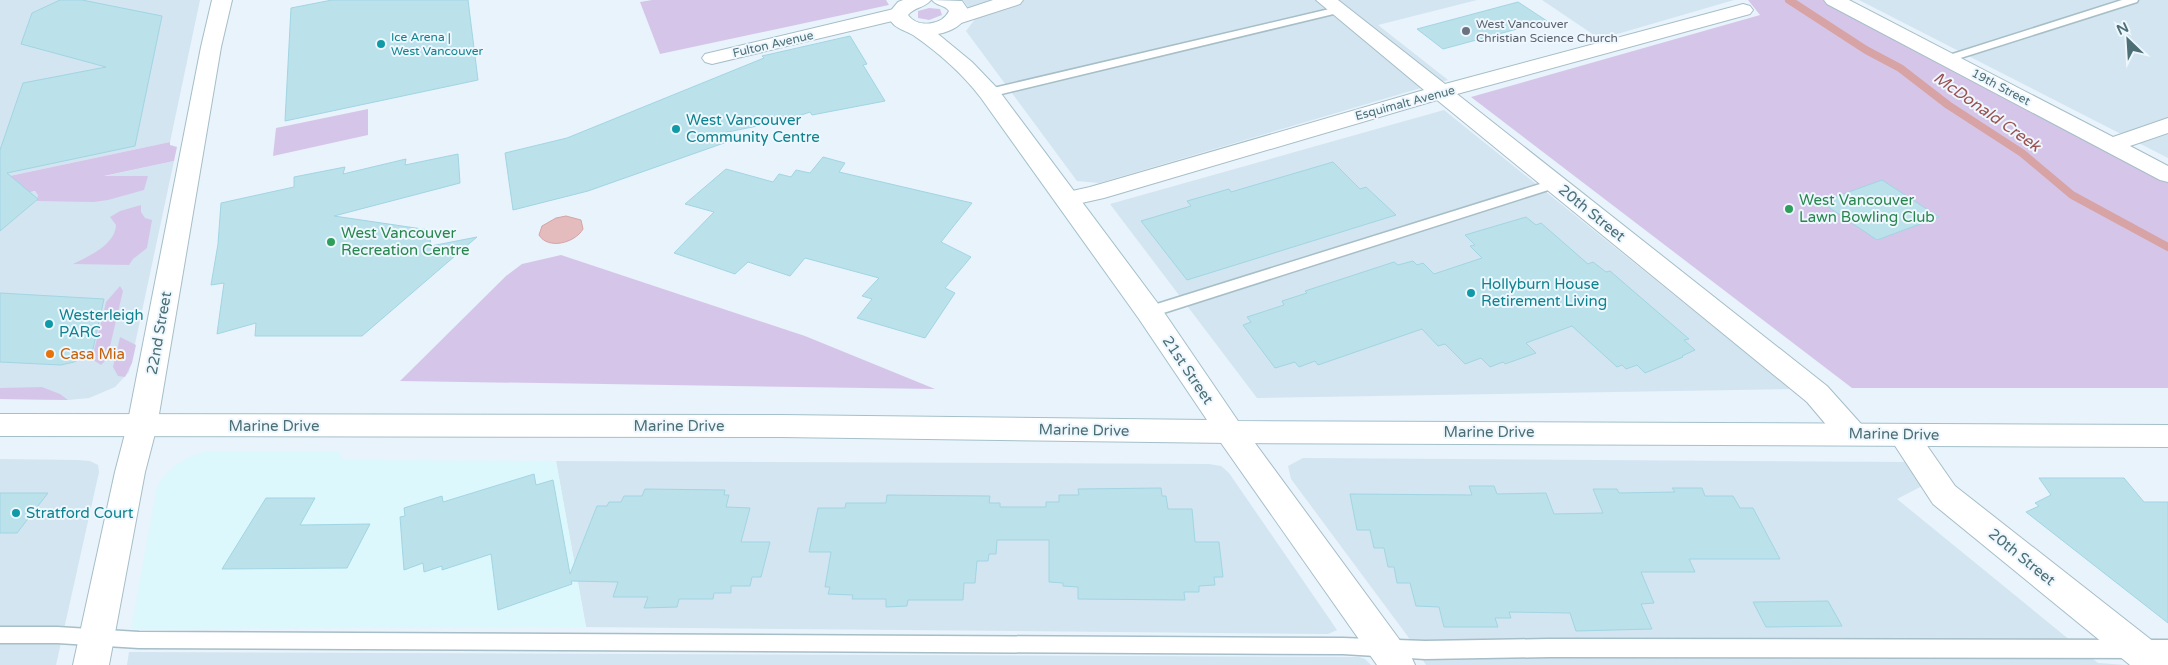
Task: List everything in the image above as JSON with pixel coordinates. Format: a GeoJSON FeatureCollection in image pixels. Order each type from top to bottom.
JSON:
{"type":"FeatureCollection","features":[{"type":"Feature","properties":{"kind":"street","name":"22nd Street"},"geometry":{"type":"LineString","coordinates":[[93,651],[130,472],[142,426],[211,47],[222,0]]}},
{"type":"Feature","properties":{"kind":"street"},"geometry":{"type":"LineString","coordinates":[[952,11],[974,0]]}},
{"type":"Feature","properties":{"kind":"street"},"geometry":{"type":"LineString","coordinates":[[952,11],[1013,0]]}},
{"type":"Feature","properties":{"kind":"street","name":"19th Street"},"geometry":{"type":"LineString","coordinates":[[1834,0],[2168,175]]}},
{"type":"Feature","properties":{"kind":"street","name":"20th Street"},"geometry":{"type":"LineString","coordinates":[[1332,5],[1817,394],[1850,433]]}},
{"type":"Feature","properties":{"kind":"street","name":"Esquimalt Avenue"},"geometry":{"type":"LineString","coordinates":[[1068,199],[1095,193],[1441,92],[1743,10]]}},
{"type":"Feature","properties":{"kind":"street","name":"Fulton Avenue"},"geometry":{"type":"LineString","coordinates":[[712,58],[833,30],[863,30],[908,12],[937,28],[952,11]]}},
{"type":"Feature","properties":{"kind":"street","name":"21st Street"},"geometry":{"type":"LineString","coordinates":[[952,11],[959,41],[983,85],[1149,312],[1230,432],[1390,657]]}},
{"type":"Feature","properties":{"kind":"street","name":"21st Street"},"geometry":{"type":"LineString","coordinates":[[908,12],[983,85]]}},
{"type":"Feature","properties":{"kind":"street"},"geometry":{"type":"LineString","coordinates":[[2112,145],[2168,125]]}},
{"type":"Feature","properties":{"kind":"street","name":"Marine Drive"},"geometry":{"type":"LineString","coordinates":[[0,425],[780,426],[1230,432],[1850,433],[2168,436]]}},
{"type":"Feature","properties":{"kind":"street","name":"20th Street"},"geometry":{"type":"LineString","coordinates":[[1903,435],[1944,495],[2146,657]]}},
{"type":"Feature","properties":{"kind":"lane"},"geometry":{"type":"LineString","coordinates":[[1947,59],[2133,0]]}},
{"type":"Feature","properties":{"kind":"lane"},"geometry":{"type":"LineString","coordinates":[[983,85],[1332,5]]}},
{"type":"Feature","properties":{"kind":"lane"},"geometry":{"type":"LineString","coordinates":[[1149,312],[1556,183]]}},
{"type":"Feature","properties":{"kind":"lane"},"geometry":{"type":"LineString","coordinates":[[0,635],[93,651],[149,640],[1343,646],[1390,657],[1425,650],[1549,648],[1985,650],[2146,657],[2168,649]]}},
{"type":"Feature","properties":{"kind":"shaded area"},"geometry":{"type":"Polygon","coordinates":[[[0,0],[200,0],[170,142],[0,178],[0,0]]]}},
{"type":"Feature","properties":{"kind":"shaded area"},"geometry":{"type":"Polygon","coordinates":[[[652,0],[886,0],[889,5],[660,54],[640,2],[652,0]]]}},
{"type":"Feature","properties":{"kind":"shaded area"},"geometry":{"type":"Polygon","coordinates":[[[963,0],[1477,0],[1378,25],[1448,80],[1099,183],[1077,181],[966,31],[976,18],[963,0]]]}},
{"type":"Feature","properties":{"kind":"shaded area"},"geometry":{"type":"Polygon","coordinates":[[[1542,0],[1734,0],[1600,39],[1542,0]]]}},
{"type":"Feature","properties":{"kind":"shaded area"},"geometry":{"type":"Polygon","coordinates":[[[1748,0],[1823,0],[2168,182],[2168,388],[1852,388],[1471,97],[1760,15],[1748,0]]]}},
{"type":"Feature","properties":{"kind":"shaded area"},"geometry":{"type":"Polygon","coordinates":[[[1859,0],[2168,0],[2168,158],[1859,0]]]}},
{"type":"Feature","properties":{"kind":"shaded area"},"geometry":{"type":"Polygon","coordinates":[[[929,8],[940,9],[942,15],[929,20],[918,18],[918,11],[929,8]]]}},
{"type":"Feature","properties":{"kind":"shaded area"},"geometry":{"type":"Polygon","coordinates":[[[368,109],[368,135],[273,156],[276,128],[368,109]]]}},
{"type":"Feature","properties":{"kind":"shaded area"},"geometry":{"type":"Polygon","coordinates":[[[1444,110],[1791,389],[1257,398],[1110,204],[1444,110]]]}},
{"type":"Feature","properties":{"kind":"shaded area"},"geometry":{"type":"Polygon","coordinates":[[[170,142],[170,145],[177,147],[174,161],[104,176],[148,176],[144,190],[94,202],[37,201],[38,195],[35,191],[0,199],[0,178],[170,142]]]}},
{"type":"Feature","properties":{"kind":"shaded area"},"geometry":{"type":"Polygon","coordinates":[[[174,161],[129,372],[115,387],[89,398],[68,400],[0,399],[0,199],[174,161]]]}},
{"type":"Feature","properties":{"kind":"shaded area"},"geometry":{"type":"Polygon","coordinates":[[[141,205],[141,212],[145,218],[152,220],[147,248],[133,259],[129,265],[73,264],[100,249],[111,238],[115,232],[116,225],[110,217],[120,211],[141,205]]]}},
{"type":"Feature","properties":{"kind":"shaded area"},"geometry":{"type":"Polygon","coordinates":[[[566,216],[581,220],[583,229],[579,234],[561,243],[543,240],[539,235],[542,226],[556,218],[566,216]]]}},
{"type":"Feature","properties":{"kind":"shaded area"},"geometry":{"type":"Polygon","coordinates":[[[561,255],[805,336],[935,389],[400,381],[506,276],[522,264],[561,255]]]}},
{"type":"Feature","properties":{"kind":"shaded area"},"geometry":{"type":"Polygon","coordinates":[[[120,286],[123,291],[107,359],[101,365],[87,356],[94,350],[106,302],[120,286]]]}},
{"type":"Feature","properties":{"kind":"shaded area"},"geometry":{"type":"Polygon","coordinates":[[[120,337],[136,345],[132,363],[125,377],[118,376],[113,367],[120,337]]]}},
{"type":"Feature","properties":{"kind":"shaded area"},"geometry":{"type":"Polygon","coordinates":[[[42,387],[60,394],[68,400],[0,399],[0,388],[42,387]]]}},
{"type":"Feature","properties":{"kind":"shaded area"},"geometry":{"type":"Polygon","coordinates":[[[207,451],[339,451],[343,460],[556,461],[586,627],[131,629],[157,486],[166,473],[176,465],[191,456],[207,451]]]}},
{"type":"Feature","properties":{"kind":"shaded area"},"geometry":{"type":"Polygon","coordinates":[[[1303,458],[1908,462],[1922,486],[1897,499],[2098,663],[2125,665],[1426,665],[1409,638],[1291,479],[1288,466],[1303,458]]]}},
{"type":"Feature","properties":{"kind":"shaded area"},"geometry":{"type":"Polygon","coordinates":[[[0,459],[77,460],[90,461],[98,465],[99,472],[56,665],[0,665],[0,459]]]}},
{"type":"Feature","properties":{"kind":"shaded area"},"geometry":{"type":"Polygon","coordinates":[[[556,461],[1209,464],[1221,466],[1229,473],[1337,630],[1328,634],[586,627],[556,461]]]}},
{"type":"Feature","properties":{"kind":"shaded area"},"geometry":{"type":"Polygon","coordinates":[[[129,652],[1359,657],[1365,659],[1371,665],[127,665],[129,652]]]}},
{"type":"Feature","properties":{"kind":"building"},"geometry":{"type":"Polygon","coordinates":[[[60,0],[82,0],[162,16],[135,146],[7,173],[38,199],[0,231],[0,150],[23,83],[106,67],[21,44],[32,13],[60,0]]]}},
{"type":"Feature","properties":{"kind":"building","name":"Ice Arena | West Vancouver"},"geometry":{"type":"Polygon","coordinates":[[[332,0],[468,0],[478,80],[285,121],[291,8],[332,0]]]}},
{"type":"Feature","properties":{"kind":"building"},"geometry":{"type":"Polygon","coordinates":[[[1518,2],[1547,21],[1443,49],[1417,29],[1518,2]]]}},
{"type":"Feature","properties":{"kind":"building","name":"West Vancouver Community Centre"},"geometry":{"type":"Polygon","coordinates":[[[850,36],[867,64],[863,65],[885,101],[812,115],[810,112],[787,120],[723,133],[741,137],[588,191],[513,210],[505,153],[567,138],[764,58],[762,56],[850,36]]]}},
{"type":"Feature","properties":{"kind":"building","name":"West Vancouver Recreation Centre"},"geometry":{"type":"Polygon","coordinates":[[[458,154],[460,183],[334,216],[429,230],[431,246],[477,237],[362,336],[255,336],[256,323],[217,334],[224,283],[211,285],[218,244],[221,203],[294,187],[294,177],[345,167],[343,174],[406,159],[405,165],[458,154]]]}},
{"type":"Feature","properties":{"kind":"building"},"geometry":{"type":"Polygon","coordinates":[[[823,157],[845,163],[839,172],[972,203],[941,242],[971,257],[945,288],[955,293],[925,338],[857,318],[872,299],[862,296],[879,278],[805,258],[790,276],[748,262],[735,274],[674,253],[714,212],[685,204],[726,169],[773,182],[779,174],[791,177],[796,170],[810,173],[823,157]]]}},
{"type":"Feature","properties":{"kind":"building"},"geometry":{"type":"Polygon","coordinates":[[[1333,162],[1360,189],[1366,187],[1396,215],[1187,280],[1141,221],[1191,206],[1187,201],[1229,189],[1231,192],[1333,162]]]}},
{"type":"Feature","properties":{"kind":"building","name":"West Vancouver Lawn Bowling Club"},"geometry":{"type":"Polygon","coordinates":[[[1882,180],[1939,217],[1877,240],[1821,202],[1882,180]]]}},
{"type":"Feature","properties":{"kind":"building","name":"Hollyburn House Retirement Living"},"geometry":{"type":"Polygon","coordinates":[[[1526,217],[1536,225],[1541,223],[1588,264],[1593,262],[1606,272],[1610,271],[1689,339],[1684,340],[1695,350],[1645,373],[1637,365],[1626,369],[1622,365],[1617,367],[1572,326],[1526,343],[1536,353],[1490,367],[1481,358],[1465,364],[1445,344],[1438,346],[1422,329],[1318,365],[1315,361],[1299,367],[1295,362],[1275,368],[1243,325],[1251,322],[1247,317],[1284,305],[1282,301],[1307,293],[1305,291],[1394,262],[1398,265],[1413,261],[1417,265],[1423,263],[1434,274],[1482,258],[1470,246],[1475,245],[1465,235],[1526,217]]]}},
{"type":"Feature","properties":{"kind":"building","name":"Westerleigh PARC"},"geometry":{"type":"Polygon","coordinates":[[[0,293],[104,299],[93,349],[86,356],[74,362],[61,365],[0,362],[0,293]]]}},
{"type":"Feature","properties":{"kind":"building"},"geometry":{"type":"Polygon","coordinates":[[[534,474],[536,485],[553,480],[570,574],[597,506],[607,506],[609,502],[621,502],[624,496],[642,496],[645,489],[725,490],[724,495],[729,495],[726,507],[750,508],[741,542],[770,542],[761,577],[752,577],[750,586],[731,586],[731,593],[714,593],[713,599],[679,599],[677,607],[644,608],[648,597],[613,597],[618,582],[571,581],[572,584],[498,610],[491,554],[442,570],[442,566],[424,572],[423,563],[404,570],[400,517],[405,516],[404,508],[442,496],[443,502],[534,474]]]}},
{"type":"Feature","properties":{"kind":"building"},"geometry":{"type":"Polygon","coordinates":[[[2039,478],[2124,478],[2144,502],[2168,502],[2168,623],[2026,512],[2039,506],[2035,503],[2051,495],[2039,478]]]}},
{"type":"Feature","properties":{"kind":"building"},"geometry":{"type":"Polygon","coordinates":[[[1469,486],[1494,486],[1497,494],[1546,493],[1554,514],[1603,513],[1593,489],[1617,489],[1619,493],[1675,492],[1672,488],[1702,488],[1705,496],[1733,496],[1740,508],[1753,508],[1780,559],[1689,559],[1695,572],[1641,572],[1654,603],[1641,604],[1652,629],[1576,631],[1570,613],[1509,612],[1511,618],[1495,618],[1498,627],[1444,627],[1439,607],[1416,606],[1410,583],[1397,583],[1394,567],[1388,567],[1384,548],[1374,548],[1370,530],[1357,530],[1350,494],[1472,495],[1469,486]]]}},
{"type":"Feature","properties":{"kind":"building"},"geometry":{"type":"Polygon","coordinates":[[[1161,488],[1162,496],[1166,496],[1168,509],[1192,509],[1195,542],[1219,542],[1223,577],[1214,577],[1215,585],[1199,586],[1199,592],[1184,592],[1185,600],[1078,599],[1078,587],[1063,586],[1063,583],[1049,582],[1049,540],[997,540],[996,554],[989,554],[988,561],[977,561],[975,583],[964,583],[963,600],[908,600],[907,606],[886,607],[886,599],[852,599],[853,595],[828,594],[830,587],[825,587],[831,552],[809,552],[818,508],[845,508],[846,503],[886,503],[887,495],[990,496],[989,503],[1000,503],[1000,507],[1046,507],[1046,502],[1059,502],[1059,495],[1079,495],[1078,489],[1161,488]]]}},
{"type":"Feature","properties":{"kind":"building","name":"Stratford Court"},"geometry":{"type":"Polygon","coordinates":[[[0,493],[48,493],[17,533],[0,533],[0,493]]]}},
{"type":"Feature","properties":{"kind":"building"},"geometry":{"type":"Polygon","coordinates":[[[266,498],[315,498],[300,525],[370,524],[347,568],[222,569],[266,498]]]}},
{"type":"Feature","properties":{"kind":"building"},"geometry":{"type":"Polygon","coordinates":[[[1828,601],[1842,626],[1766,627],[1753,602],[1828,601]]]}},
{"type":"Feature","properties":{"kind":"waterway","name":"McDonald Creek"},"geometry":{"type":"LineString","coordinates":[[1789,0],[1866,50],[1900,68],[1948,105],[2022,153],[2072,195],[2168,247]]}},
{"type":"Feature","properties":{"kind":"place","name":"West Vancouver Christian Science Church"},"geometry":{"type":"Point","coordinates":[1466,31]}},
{"type":"Feature","properties":{"kind":"place","name":"Ice Arena | West Vancouver"},"geometry":{"type":"Point","coordinates":[381,44]}},
{"type":"Feature","properties":{"kind":"place","name":"West Vancouver Community Centre"},"geometry":{"type":"Point","coordinates":[676,129]}},
{"type":"Feature","properties":{"kind":"place","name":"West Vancouver Lawn Bowling Club"},"geometry":{"type":"Point","coordinates":[1789,209]}},
{"type":"Feature","properties":{"kind":"place","name":"West Vancouver Recreation Centre"},"geometry":{"type":"Point","coordinates":[331,242]}},
{"type":"Feature","properties":{"kind":"place","name":"Hollyburn House Retirement Living"},"geometry":{"type":"Point","coordinates":[1471,293]}},
{"type":"Feature","properties":{"kind":"place","name":"Westerleigh PARC"},"geometry":{"type":"Point","coordinates":[49,324]}},
{"type":"Feature","properties":{"kind":"place","name":"Casa Mia"},"geometry":{"type":"Point","coordinates":[50,354]}},
{"type":"Feature","properties":{"kind":"place","name":"Stratford Court"},"geometry":{"type":"Point","coordinates":[16,513]}}]}
